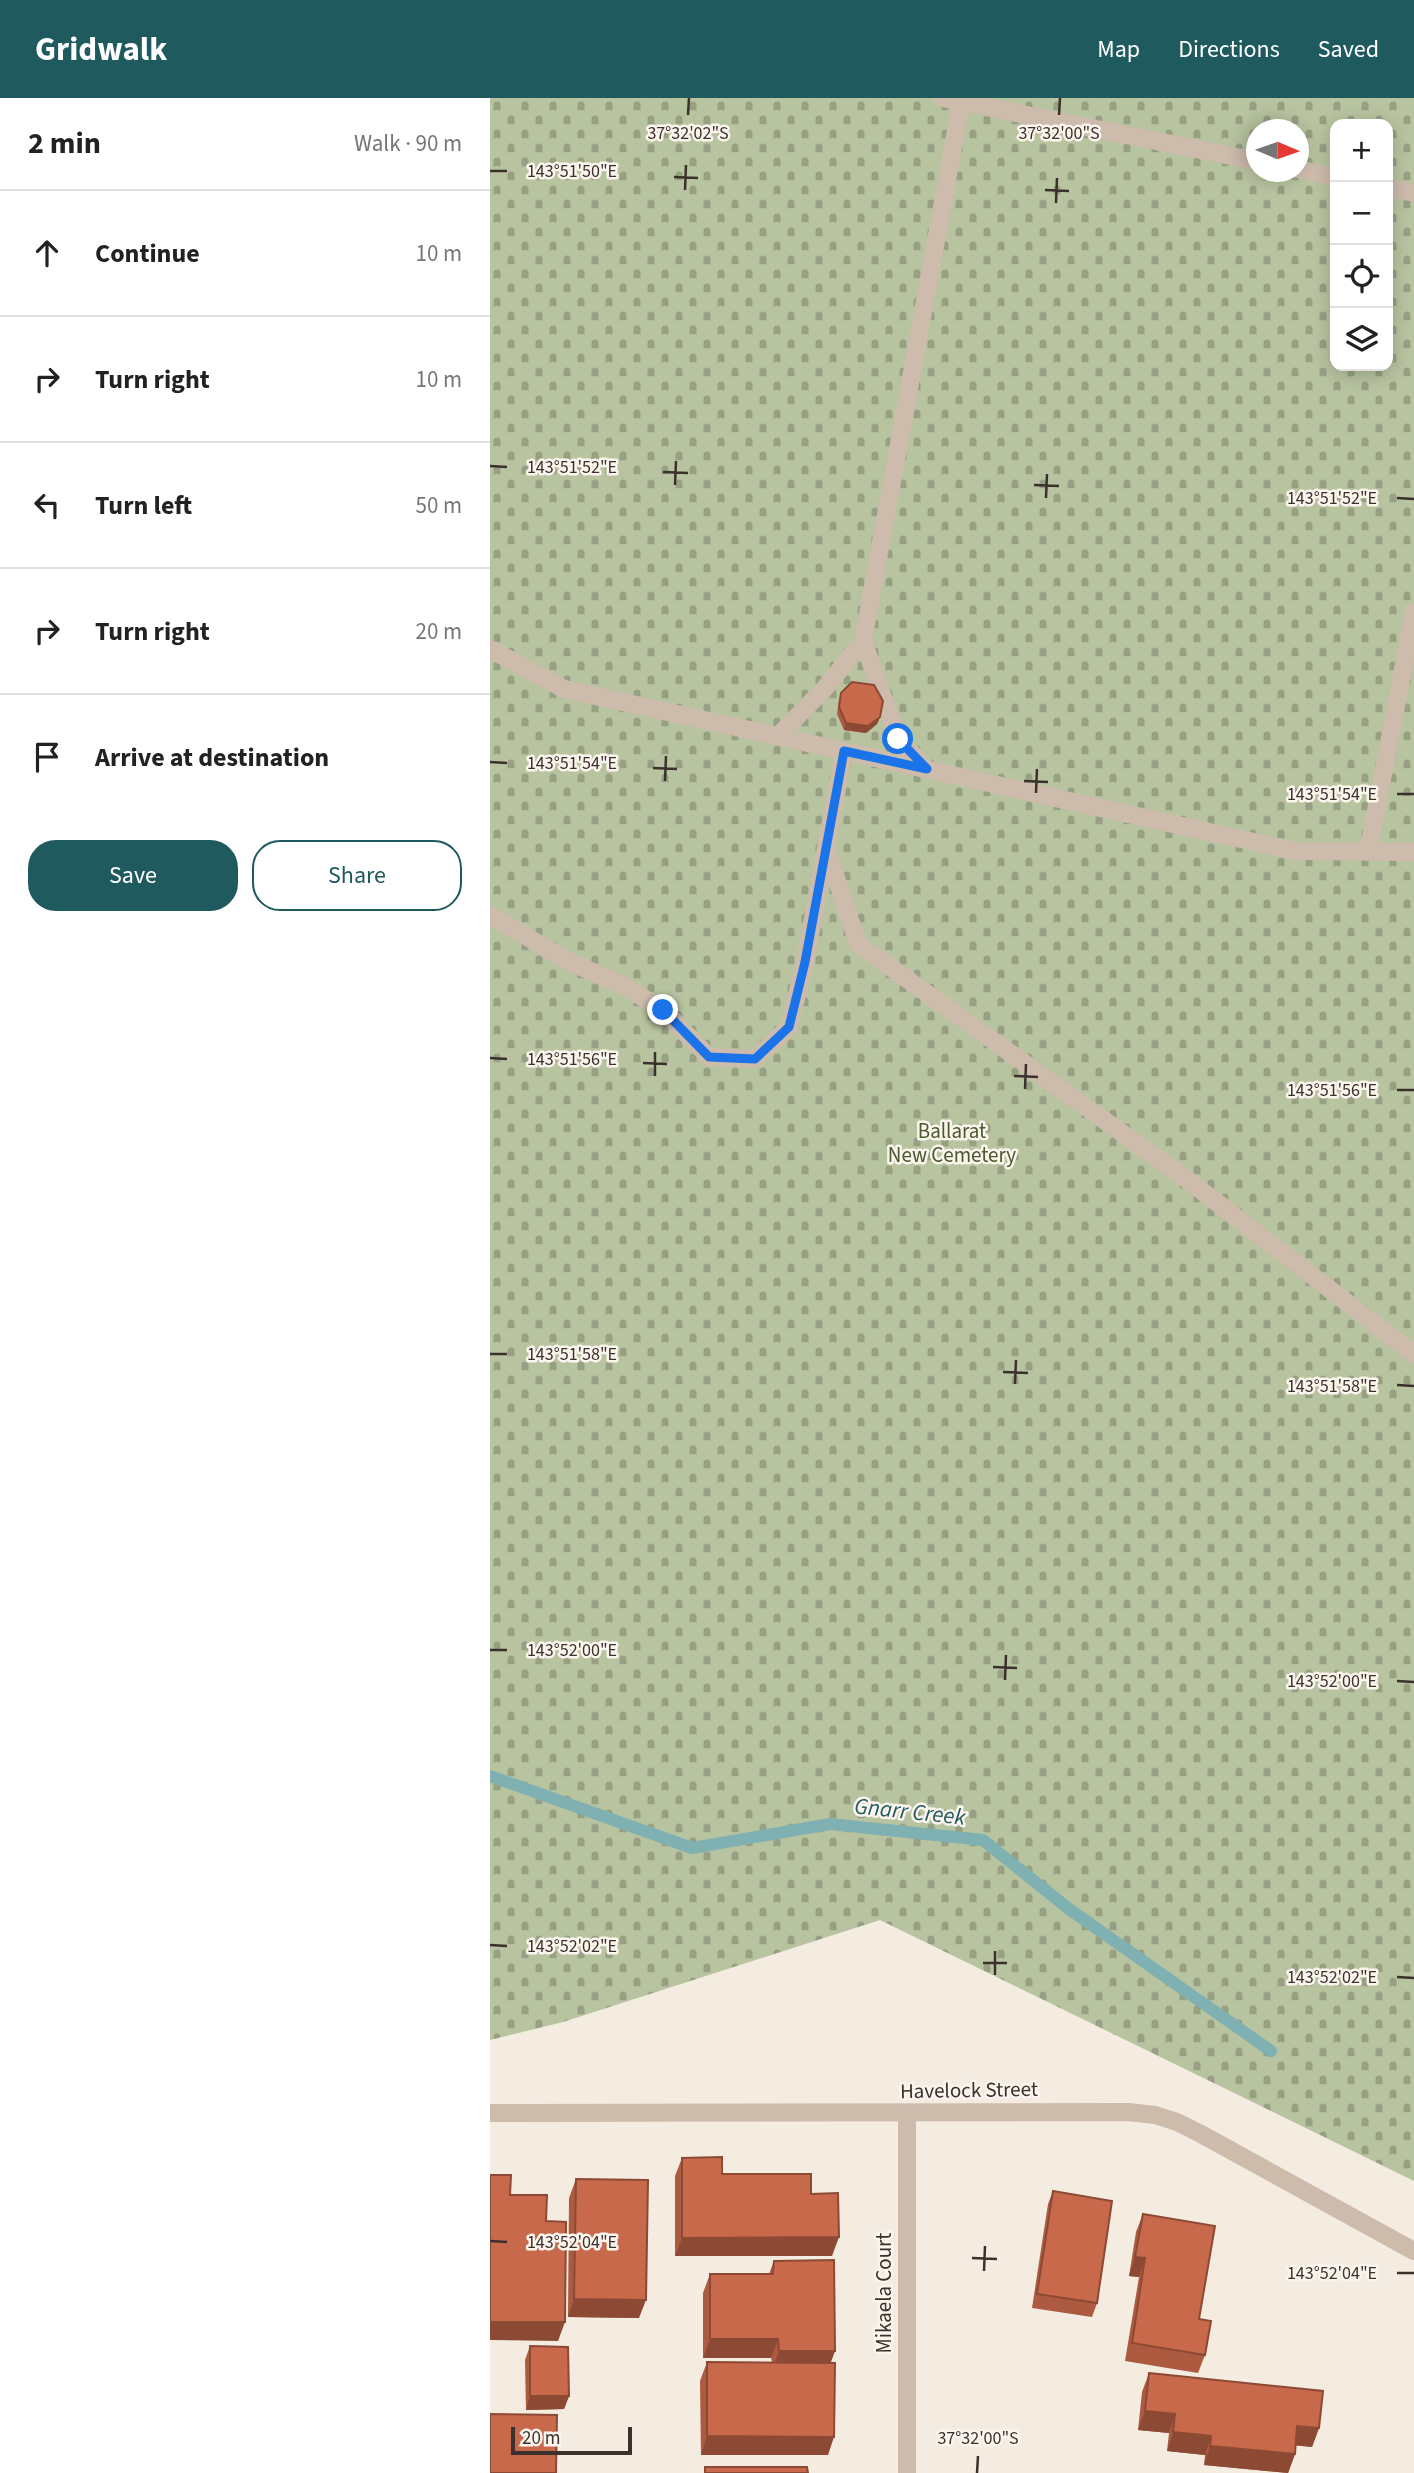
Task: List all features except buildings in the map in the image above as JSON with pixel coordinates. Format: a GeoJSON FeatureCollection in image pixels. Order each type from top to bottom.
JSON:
{"type":"FeatureCollection","features":[{"type":"Feature","properties":{"kind":"street"},"geometry":{"type":"LineString","coordinates":[[942,98],[1246,159]]}},
{"type":"Feature","properties":{"kind":"street"},"geometry":{"type":"LineString","coordinates":[[778,736],[825,688],[863,641],[962,100]]}},
{"type":"Feature","properties":{"kind":"street"},"geometry":{"type":"LineString","coordinates":[[1309,171],[1330,176]]}},
{"type":"Feature","properties":{"kind":"street"},"geometry":{"type":"LineString","coordinates":[[1393,188],[1414,192]]}},
{"type":"Feature","properties":{"kind":"street"},"geometry":{"type":"LineString","coordinates":[[1368,852],[1414,612]]}},
{"type":"Feature","properties":{"kind":"street"},"geometry":{"type":"LineString","coordinates":[[863,641],[898,739],[927,769]]}},
{"type":"Feature","properties":{"kind":"street"},"geometry":{"type":"LineString","coordinates":[[490,649],[564,689],[1295,851],[1414,852]]}},
{"type":"Feature","properties":{"kind":"street"},"geometry":{"type":"LineString","coordinates":[[490,915],[568,961],[624,986],[663,1010],[709,1057],[755,1059],[789,1027],[805,962],[844,751]]}},
{"type":"Feature","properties":{"kind":"street"},"geometry":{"type":"LineString","coordinates":[[827,851],[858,944],[1185,1178],[1414,1354]]}},
{"type":"Feature","properties":{"kind":"street","name":"Havelock Street"},"geometry":{"type":"LineString","coordinates":[[490,2113],[1090,2112],[1155,2115],[1201,2134],[1414,2251]]}},
{"type":"Feature","properties":{"kind":"street","name":"Mikaela Court"},"geometry":{"type":"LineString","coordinates":[[907,2113],[907,2473]]}},
{"type":"Feature","properties":{"kind":"green space","name":"Ballarat New Cemetery"},"geometry":{"type":"Polygon","coordinates":[[[490,98],[1414,98],[1414,2181],[880,1920],[563,2022],[490,2040],[490,98]]]}},
{"type":"Feature","properties":{"kind":"waterway","name":"Gnarr Creek"},"geometry":{"type":"LineString","coordinates":[[490,1776],[692,1848],[830,1824],[983,1840],[1069,1909],[1271,2051]]}},
{"type":"Feature","properties":{"kind":"route"},"geometry":{"type":"LineString","coordinates":[[663,1010],[709,1057],[755,1059],[789,1027],[805,962],[844,751],[927,769],[898,739]]}}]}
